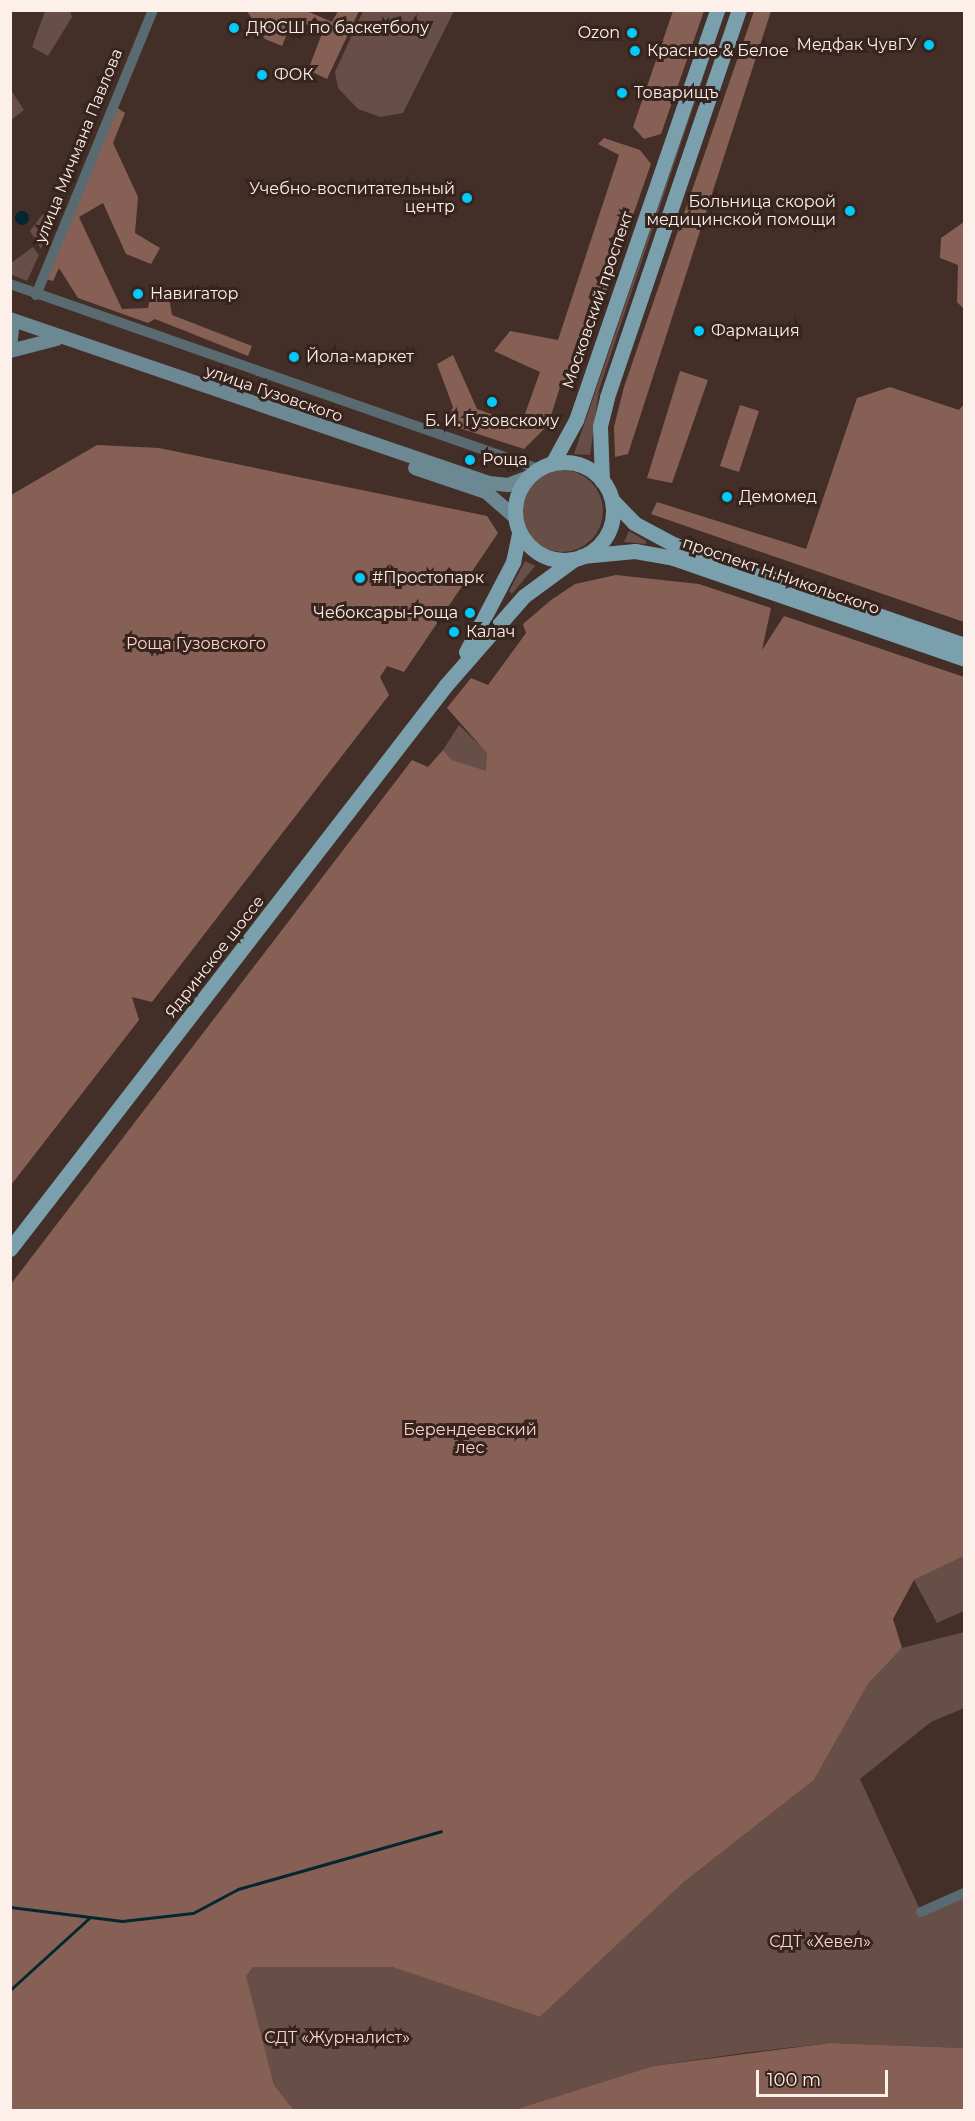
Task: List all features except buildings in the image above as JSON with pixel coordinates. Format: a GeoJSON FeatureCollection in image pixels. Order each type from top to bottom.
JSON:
{"type":"FeatureCollection","features":[{"type":"Feature","properties":{"kind":"main road","name":"Московский проспект"},"geometry":{"type":"LineString","coordinates":[[553,462],[576,420],[717,10]]}},
{"type":"Feature","properties":{"kind":"main road"},"geometry":{"type":"LineString","coordinates":[[602,481],[600,426],[607,397],[739,10]]}},
{"type":"Feature","properties":{"kind":"main road"},"geometry":{"type":"LineString","coordinates":[[10,346],[12,325],[42,340],[60,343]]}},
{"type":"Feature","properties":{"kind":"main road","name":"улица Гузовского"},"geometry":{"type":"LineString","coordinates":[[12,325],[486,492],[514,516]]}},
{"type":"Feature","properties":{"kind":"main road"},"geometry":{"type":"LineString","coordinates":[[10,351],[42,340]]}},
{"type":"Feature","properties":{"kind":"main road"},"geometry":{"type":"LineString","coordinates":[[10,361],[60,343]]}},
{"type":"Feature","properties":{"kind":"main road","name":"улица Гузовского"},"geometry":{"type":"LineString","coordinates":[[60,343],[489,483],[508,485],[534,473]]}},
{"type":"Feature","properties":{"kind":"main road"},"geometry":{"type":"LineString","coordinates":[[553,462],[584,465],[602,481],[613,501],[607,535],[577,558],[545,558],[519,533],[514,516],[518,492],[534,473],[553,462]]}},
{"type":"Feature","properties":{"kind":"main road","name":"проспект Н.Никольского"},"geometry":{"type":"LineString","coordinates":[[613,501],[634,523],[673,544],[964,645]]}},
{"type":"Feature","properties":{"kind":"main road","name":"Ядринское шоссе"},"geometry":{"type":"LineString","coordinates":[[446,686],[513,562],[519,533]]}},
{"type":"Feature","properties":{"kind":"main road","name":"проспект Н.Никольского"},"geometry":{"type":"LineString","coordinates":[[577,558],[615,551],[673,558],[964,659]]}},
{"type":"Feature","properties":{"kind":"main road","name":"Ядринское шоссе"},"geometry":{"type":"LineString","coordinates":[[10,1250],[446,686],[524,596],[577,558]]}},
{"type":"Feature","properties":{"kind":"street","name":"улица Мичмана Павлова"},"geometry":{"type":"LineString","coordinates":[[36,295],[153,10]]}},
{"type":"Feature","properties":{"kind":"street"},"geometry":{"type":"LineString","coordinates":[[10,284],[36,295],[512,456],[534,473]]}},
{"type":"Feature","properties":{"kind":"street"},"geometry":{"type":"LineString","coordinates":[[921,1912],[964,1893]]}},
{"type":"Feature","properties":{"kind":"green space"},"geometry":{"type":"Polygon","coordinates":[[[45,11],[70,11],[72,17],[48,56],[32,47],[45,11]]]}},
{"type":"Feature","properties":{"kind":"green space"},"geometry":{"type":"Polygon","coordinates":[[[247,11],[307,11],[332,22],[338,11],[359,11],[327,79],[308,70],[323,31],[293,19],[282,46],[265,39],[247,11]]]}},
{"type":"Feature","properties":{"kind":"green space"},"geometry":{"type":"Polygon","coordinates":[[[363,11],[454,11],[403,113],[380,117],[358,109],[338,88],[335,72],[363,11]]]}},
{"type":"Feature","properties":{"kind":"green space"},"geometry":{"type":"Polygon","coordinates":[[[673,11],[704,11],[661,134],[644,139],[633,127],[673,11]]]}},
{"type":"Feature","properties":{"kind":"green space"},"geometry":{"type":"Polygon","coordinates":[[[725,11],[599,390],[590,455],[574,454],[725,11]]]}},
{"type":"Feature","properties":{"kind":"green space"},"geometry":{"type":"Polygon","coordinates":[[[754,11],[771,11],[628,454],[615,457],[614,427],[624,387],[754,11]]]}},
{"type":"Feature","properties":{"kind":"green space"},"geometry":{"type":"Polygon","coordinates":[[[11,90],[24,110],[10,120],[11,90]]]}},
{"type":"Feature","properties":{"kind":"green space"},"geometry":{"type":"Polygon","coordinates":[[[116,107],[125,113],[113,143],[138,197],[135,233],[160,248],[151,264],[126,254],[103,203],[79,217],[122,309],[148,308],[152,289],[168,292],[172,315],[252,346],[248,356],[155,319],[148,323],[78,298],[59,268],[53,281],[45,279],[116,107]]]}},
{"type":"Feature","properties":{"kind":"green space"},"geometry":{"type":"Polygon","coordinates":[[[604,138],[640,150],[651,164],[573,386],[561,384],[548,425],[524,449],[447,424],[453,407],[437,364],[453,355],[477,409],[521,425],[540,372],[494,351],[510,331],[558,340],[619,155],[598,144],[604,138]]]}},
{"type":"Feature","properties":{"kind":"green space"},"geometry":{"type":"Polygon","coordinates":[[[46,210],[55,214],[41,249],[30,231],[46,210]]]}},
{"type":"Feature","properties":{"kind":"green space"},"geometry":{"type":"Polygon","coordinates":[[[964,222],[964,309],[957,302],[958,265],[940,258],[941,238],[964,222]]]}},
{"type":"Feature","properties":{"kind":"green space"},"geometry":{"type":"Polygon","coordinates":[[[33,247],[39,255],[27,281],[12,275],[11,263],[33,247]]]}},
{"type":"Feature","properties":{"kind":"green space"},"geometry":{"type":"Polygon","coordinates":[[[680,371],[708,380],[672,483],[647,478],[680,371]]]}},
{"type":"Feature","properties":{"kind":"green space"},"geometry":{"type":"Polygon","coordinates":[[[890,387],[959,410],[964,404],[964,622],[651,514],[657,502],[806,549],[857,398],[890,387]]]}},
{"type":"Feature","properties":{"kind":"green space"},"geometry":{"type":"Polygon","coordinates":[[[740,405],[759,411],[739,472],[720,466],[740,405]]]}},
{"type":"Feature","properties":{"kind":"green space","name":"Роща Гузовского"},"geometry":{"type":"Polygon","coordinates":[[[97,445],[159,448],[487,516],[498,533],[404,672],[387,666],[380,677],[389,695],[152,1002],[132,997],[139,1020],[11,1185],[11,495],[97,445]]]}},
{"type":"Feature","properties":{"kind":"green space"},"geometry":{"type":"Polygon","coordinates":[[[562,470],[578,474],[591,482],[599,495],[603,511],[599,527],[591,540],[578,548],[562,552],[546,548],[533,540],[525,527],[521,511],[525,495],[533,482],[546,474],[562,470]]]}},
{"type":"Feature","properties":{"kind":"green space"},"geometry":{"type":"Polygon","coordinates":[[[629,531],[646,541],[646,544],[624,542],[629,531]]]}},
{"type":"Feature","properties":{"kind":"green space"},"geometry":{"type":"Polygon","coordinates":[[[525,561],[535,566],[512,594],[509,591],[525,561]]]}},
{"type":"Feature","properties":{"kind":"green space","name":"Берендеевский лес"},"geometry":{"type":"Polygon","coordinates":[[[616,575],[699,584],[771,608],[762,650],[784,616],[964,677],[964,1556],[914,1580],[893,1619],[902,1648],[868,1684],[814,1780],[684,1882],[540,2017],[392,1967],[253,1967],[246,1976],[274,2085],[294,2110],[11,2110],[11,1284],[412,760],[428,767],[443,750],[452,760],[486,771],[487,753],[447,708],[471,678],[488,685],[526,633],[523,624],[551,600],[575,584],[616,575]]]}},
{"type":"Feature","properties":{"kind":"green space"},"geometry":{"type":"Polygon","coordinates":[[[459,725],[488,753],[486,772],[452,760],[443,750],[459,725]]]}},
{"type":"Feature","properties":{"kind":"green space"},"geometry":{"type":"Polygon","coordinates":[[[964,1556],[964,1611],[937,1623],[914,1580],[964,1556]]]}},
{"type":"Feature","properties":{"kind":"green space"},"geometry":{"type":"Polygon","coordinates":[[[964,1632],[964,1708],[931,1722],[860,1779],[921,1912],[964,1893],[964,2048],[830,2043],[743,2053],[653,2066],[514,2110],[294,2110],[274,2085],[245,1976],[253,1967],[392,1967],[540,2017],[684,1882],[814,1780],[868,1684],[902,1648],[964,1632]]]}},
{"type":"Feature","properties":{"kind":"green space"},"geometry":{"type":"Polygon","coordinates":[[[830,2043],[964,2048],[964,2110],[514,2110],[653,2066],[830,2043]]]}},
{"type":"Feature","properties":{"kind":"water"},"geometry":{"type":"Polygon","coordinates":[[[22,211],[27,213],[29,218],[27,223],[22,225],[17,223],[15,218],[17,213],[22,211]]]}},
{"type":"Feature","properties":{"kind":"waterway"},"geometry":{"type":"LineString","coordinates":[[10,1907],[122,1921],[193,1913],[238,1889],[441,1831]]}},
{"type":"Feature","properties":{"kind":"waterway"},"geometry":{"type":"LineString","coordinates":[[10,1990],[89,1918]]}},
{"type":"Feature","properties":{"kind":"place","name":"ДЮСШ по баскетболу"},"geometry":{"type":"Point","coordinates":[234,28]}},
{"type":"Feature","properties":{"kind":"place","name":"Ozon"},"geometry":{"type":"Point","coordinates":[632,33]}},
{"type":"Feature","properties":{"kind":"place","name":"Медфак ЧувГУ"},"geometry":{"type":"Point","coordinates":[929,45]}},
{"type":"Feature","properties":{"kind":"place","name":"Красное & Белое"},"geometry":{"type":"Point","coordinates":[635,51]}},
{"type":"Feature","properties":{"kind":"place","name":"ФОК"},"geometry":{"type":"Point","coordinates":[262,75]}},
{"type":"Feature","properties":{"kind":"place","name":"Товарищъ"},"geometry":{"type":"Point","coordinates":[622,93]}},
{"type":"Feature","properties":{"kind":"place","name":"Учебно-воспитательный центр"},"geometry":{"type":"Point","coordinates":[467,198]}},
{"type":"Feature","properties":{"kind":"place","name":"Больница скорой медицинской помощи"},"geometry":{"type":"Point","coordinates":[850,211]}},
{"type":"Feature","properties":{"kind":"place","name":"Навигатор"},"geometry":{"type":"Point","coordinates":[138,294]}},
{"type":"Feature","properties":{"kind":"place","name":"Фармация"},"geometry":{"type":"Point","coordinates":[699,331]}},
{"type":"Feature","properties":{"kind":"place","name":"Йола-маркет"},"geometry":{"type":"Point","coordinates":[294,357]}},
{"type":"Feature","properties":{"kind":"place","name":"Б. И. Гузовскому"},"geometry":{"type":"Point","coordinates":[492,402]}},
{"type":"Feature","properties":{"kind":"place","name":"Роща"},"geometry":{"type":"Point","coordinates":[470,460]}},
{"type":"Feature","properties":{"kind":"place","name":"Демомед"},"geometry":{"type":"Point","coordinates":[727,497]}},
{"type":"Feature","properties":{"kind":"place","name":"#Простопарк"},"geometry":{"type":"Point","coordinates":[360,578]}},
{"type":"Feature","properties":{"kind":"place","name":"Чебоксары-Роща"},"geometry":{"type":"Point","coordinates":[470,613]}},
{"type":"Feature","properties":{"kind":"place","name":"Калач"},"geometry":{"type":"Point","coordinates":[454,632]}},
{"type":"Feature","properties":{"kind":"park label","name":"СДТ «Хевел»"},"geometry":{"type":"Point","coordinates":[820,1942]}},
{"type":"Feature","properties":{"kind":"park label","name":"СДТ «Журналист»"},"geometry":{"type":"Point","coordinates":[337,2038]}}]}
